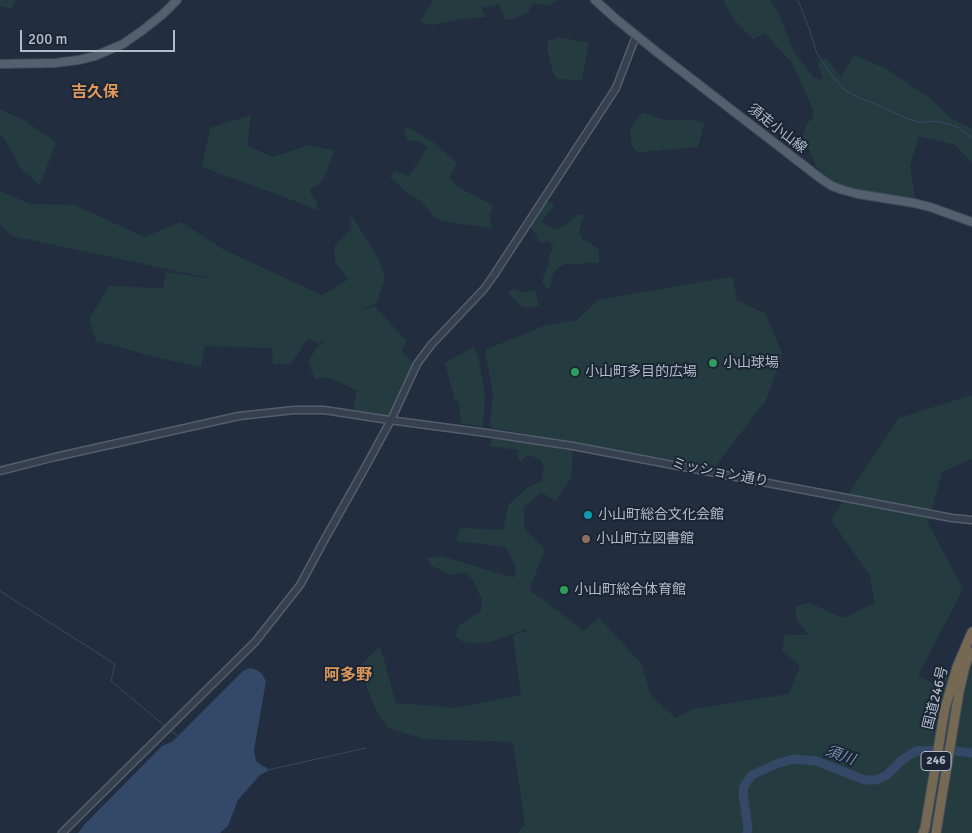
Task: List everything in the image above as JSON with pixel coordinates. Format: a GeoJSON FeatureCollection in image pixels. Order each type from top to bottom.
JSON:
{"type":"FeatureCollection","features":[{"type":"Feature","properties":{"kind":"highway","name":"国道246号"},"geometry":{"type":"LineString","coordinates":[[924,831],[944,708],[957,667],[972,632]]}},
{"type":"Feature","properties":{"kind":"highway","name":"国道246号"},"geometry":{"type":"LineString","coordinates":[[937,829],[959,692],[972,646]]}},
{"type":"Feature","properties":{"kind":"main road"},"geometry":{"type":"LineString","coordinates":[[0,64],[55,63],[95,56],[123,44],[143,30],[177,0]]}},
{"type":"Feature","properties":{"kind":"main road","name":"須走小山線"},"geometry":{"type":"LineString","coordinates":[[595,0],[636,36],[832,186],[858,194],[930,207],[972,222]]}},
{"type":"Feature","properties":{"kind":"street"},"geometry":{"type":"LineString","coordinates":[[62,833],[255,642],[300,585],[391,420],[420,359],[484,289],[616,88],[636,36]]}},
{"type":"Feature","properties":{"kind":"street","name":"ミッション通り"},"geometry":{"type":"LineString","coordinates":[[0,471],[55,456],[158,435],[218,420],[294,410],[324,410],[573,446],[952,518],[972,520]]}},
{"type":"Feature","properties":{"kind":"green space"},"geometry":{"type":"Polygon","coordinates":[[[0,0],[16,0],[11,9],[0,6],[0,0]]]}},
{"type":"Feature","properties":{"kind":"green space"},"geometry":{"type":"Polygon","coordinates":[[[434,0],[557,0],[549,6],[533,3],[528,12],[511,20],[505,19],[499,4],[482,8],[485,17],[461,19],[434,25],[420,22],[434,0]]]}},
{"type":"Feature","properties":{"kind":"green space"},"geometry":{"type":"Polygon","coordinates":[[[723,0],[770,0],[778,12],[794,52],[813,76],[812,78],[823,80],[818,64],[826,58],[841,77],[854,55],[887,69],[928,97],[952,119],[972,129],[972,163],[955,145],[919,136],[910,166],[915,198],[844,188],[821,174],[803,136],[807,123],[813,118],[813,109],[792,63],[765,33],[753,39],[733,18],[723,0]]]}},
{"type":"Feature","properties":{"kind":"green space"},"geometry":{"type":"Polygon","coordinates":[[[559,37],[589,43],[582,80],[557,79],[553,72],[547,49],[548,41],[559,37]]]}},
{"type":"Feature","properties":{"kind":"green space"},"geometry":{"type":"Polygon","coordinates":[[[0,109],[25,121],[56,142],[40,185],[21,169],[5,139],[0,135],[0,109]]]}},
{"type":"Feature","properties":{"kind":"green space"},"geometry":{"type":"Polygon","coordinates":[[[642,112],[664,120],[696,120],[704,124],[698,147],[639,152],[634,149],[631,142],[630,129],[642,112]]]}},
{"type":"Feature","properties":{"kind":"green space"},"geometry":{"type":"Polygon","coordinates":[[[251,115],[247,146],[273,157],[310,145],[334,151],[323,180],[310,190],[317,202],[317,210],[202,167],[210,128],[251,115]]]}},
{"type":"Feature","properties":{"kind":"green space"},"geometry":{"type":"Polygon","coordinates":[[[407,127],[433,142],[457,163],[449,178],[458,187],[493,205],[489,215],[492,228],[441,221],[421,201],[406,192],[390,177],[395,171],[409,176],[428,148],[418,140],[409,141],[404,134],[407,127]]]}},
{"type":"Feature","properties":{"kind":"green space"},"geometry":{"type":"Polygon","coordinates":[[[0,191],[30,204],[75,205],[144,237],[181,222],[224,250],[322,295],[349,279],[335,262],[334,247],[351,229],[350,218],[353,217],[379,260],[385,278],[377,302],[356,312],[374,306],[407,341],[401,350],[413,363],[389,420],[353,410],[357,391],[328,377],[315,379],[308,361],[319,345],[326,340],[318,343],[308,338],[291,364],[273,364],[272,348],[205,346],[201,367],[96,341],[89,319],[107,290],[107,286],[163,288],[166,272],[219,280],[12,236],[0,225],[0,191]]]}},
{"type":"Feature","properties":{"kind":"green space"},"geometry":{"type":"Polygon","coordinates":[[[546,202],[552,202],[554,206],[541,222],[555,230],[580,214],[584,215],[579,231],[582,239],[599,250],[599,264],[590,262],[575,265],[566,263],[554,271],[549,290],[542,283],[549,262],[548,258],[553,248],[547,241],[541,243],[538,241],[537,235],[530,227],[546,202]]]}},
{"type":"Feature","properties":{"kind":"green space"},"geometry":{"type":"Polygon","coordinates":[[[730,277],[733,279],[737,300],[766,314],[782,355],[766,400],[715,467],[492,428],[490,423],[493,393],[485,352],[487,349],[544,326],[577,320],[598,300],[730,277]]]}},
{"type":"Feature","properties":{"kind":"green space"},"geometry":{"type":"Polygon","coordinates":[[[515,289],[524,293],[535,291],[539,306],[522,307],[507,292],[515,289]]]}},
{"type":"Feature","properties":{"kind":"green space"},"geometry":{"type":"Polygon","coordinates":[[[473,347],[478,355],[485,395],[483,427],[461,423],[459,401],[455,401],[445,363],[473,347]]]}},
{"type":"Feature","properties":{"kind":"green space"},"geometry":{"type":"Polygon","coordinates":[[[972,395],[972,459],[942,472],[928,523],[963,589],[918,676],[936,685],[972,648],[972,833],[518,833],[525,825],[513,742],[423,739],[388,728],[376,710],[359,667],[380,646],[396,703],[456,708],[521,695],[513,635],[526,631],[526,629],[490,642],[463,642],[455,636],[459,626],[481,611],[482,599],[472,579],[465,572],[451,575],[430,565],[427,558],[441,556],[514,578],[516,568],[506,547],[456,541],[460,528],[503,530],[509,504],[528,487],[541,482],[544,467],[540,459],[528,455],[520,462],[518,450],[490,446],[492,435],[573,448],[571,478],[556,501],[541,492],[524,507],[524,528],[545,549],[529,590],[583,631],[599,618],[641,663],[651,696],[676,718],[693,709],[789,694],[800,666],[782,650],[785,635],[808,635],[796,618],[796,606],[809,603],[843,618],[875,603],[870,576],[831,520],[899,418],[972,395]]]}},
{"type":"Feature","properties":{"kind":"water"},"geometry":{"type":"Polygon","coordinates":[[[250,668],[262,674],[266,681],[254,750],[256,761],[267,768],[268,771],[260,775],[238,800],[228,826],[220,833],[78,833],[162,746],[172,742],[243,671],[250,668]]]}},
{"type":"Feature","properties":{"kind":"waterway"},"geometry":{"type":"LineString","coordinates":[[798,0],[819,57],[845,90],[908,119],[918,122],[935,121],[957,127],[972,138]]}},
{"type":"Feature","properties":{"kind":"waterway"},"geometry":{"type":"LineString","coordinates":[[0,591],[115,664],[111,681],[165,726]]}},
{"type":"Feature","properties":{"kind":"waterway"},"geometry":{"type":"LineString","coordinates":[[170,730],[179,737]]}},
{"type":"Feature","properties":{"kind":"waterway"},"geometry":{"type":"LineString","coordinates":[[268,770],[366,748]]}},
{"type":"Feature","properties":{"kind":"waterway","name":"須川"},"geometry":{"type":"LineString","coordinates":[[747,833],[748,828],[743,794],[744,786],[752,775],[776,764],[793,759],[816,761],[865,780],[876,780],[887,775],[902,760],[916,751],[948,750],[972,753]]}},
{"type":"Feature","properties":{"kind":"place","name":"小山球場"},"geometry":{"type":"Point","coordinates":[713,363]}},
{"type":"Feature","properties":{"kind":"place","name":"小山町多目的広場"},"geometry":{"type":"Point","coordinates":[575,372]}},
{"type":"Feature","properties":{"kind":"place","name":"小山町総合文化会館"},"geometry":{"type":"Point","coordinates":[588,515]}},
{"type":"Feature","properties":{"kind":"place","name":"小山町立図書館"},"geometry":{"type":"Point","coordinates":[586,539]}},
{"type":"Feature","properties":{"kind":"place","name":"小山町総合体育館"},"geometry":{"type":"Point","coordinates":[564,590]}},
{"type":"Feature","properties":{"kind":"district","name":"吉久保"},"geometry":{"type":"Point","coordinates":[95,93]}},
{"type":"Feature","properties":{"kind":"district","name":"阿多野"},"geometry":{"type":"Point","coordinates":[348,676]}}]}
